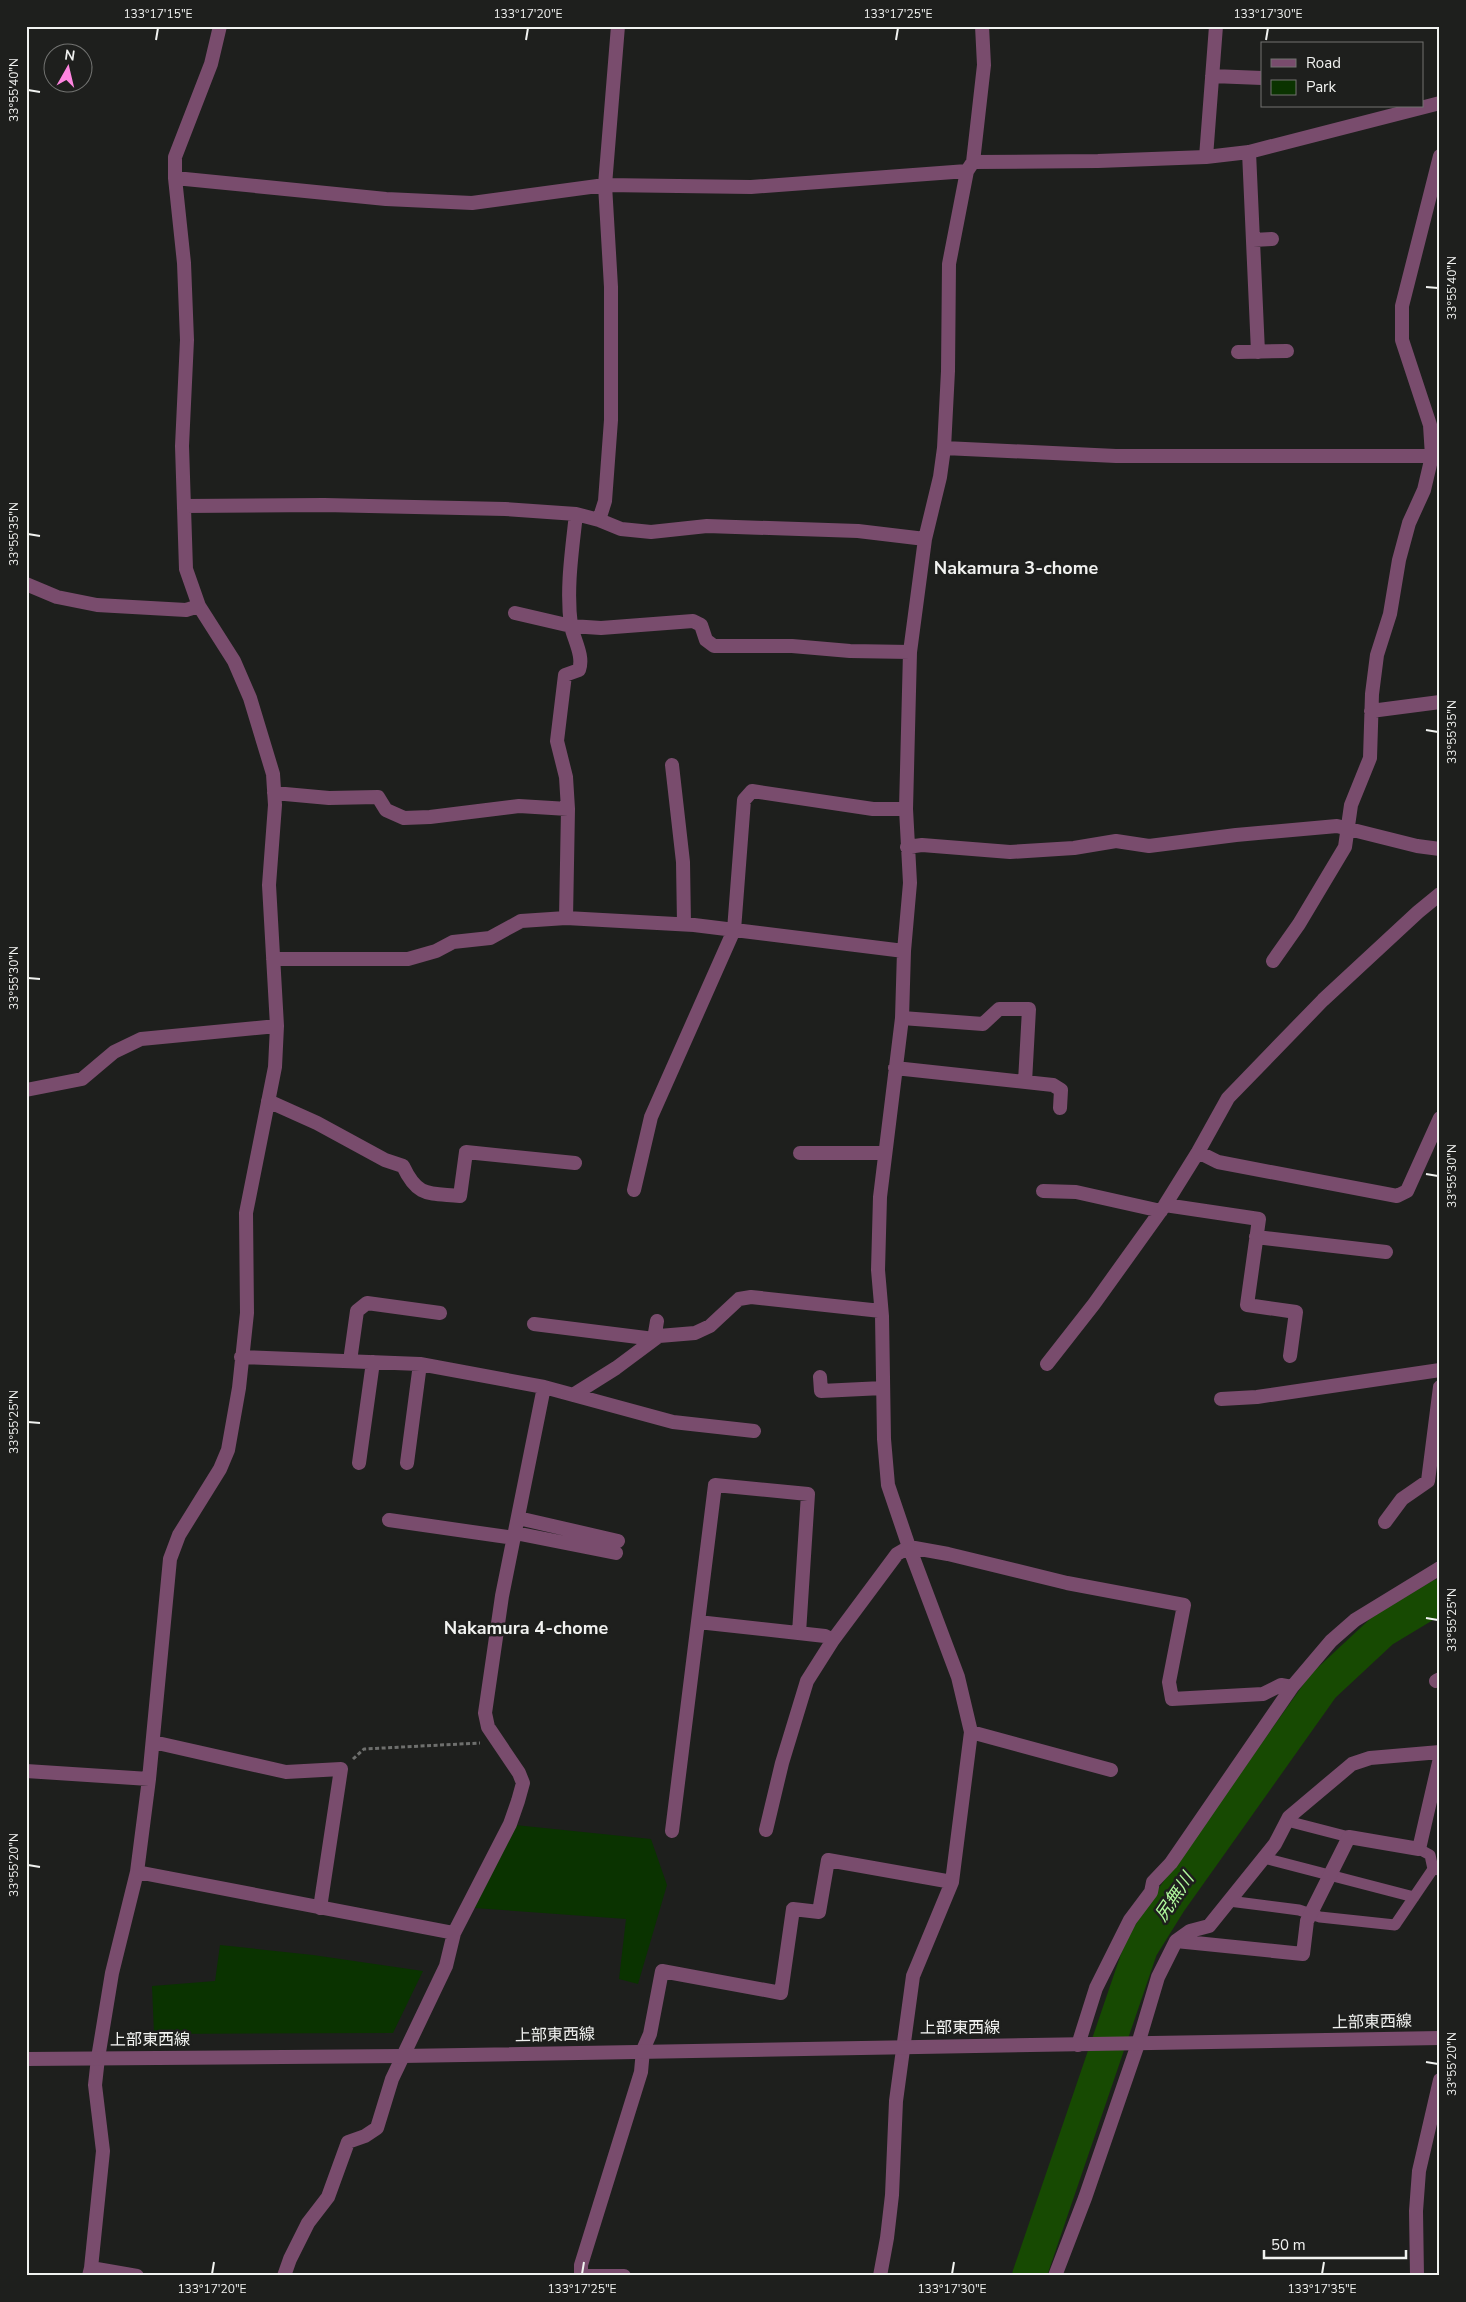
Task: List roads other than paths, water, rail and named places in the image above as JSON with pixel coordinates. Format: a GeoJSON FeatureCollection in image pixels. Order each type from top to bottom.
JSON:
{"type":"FeatureCollection","features":[{"type":"Feature","properties":{"kind":"street"},"geometry":{"type":"LineString","coordinates":[[138,2276],[90,2272],[103,2152],[95,2084],[112,1973],[137,1872],[150,1779],[170,1559],[179,1535],[220,1469],[228,1450],[239,1388],[241,1357],[248,1313],[246,1213],[275,1067],[277,1026],[269,885],[274,794],[273,774],[250,698],[234,661],[199,606],[186,569],[182,446],[187,340],[184,263],[175,178],[175,157],[211,64],[220,26]]}},
{"type":"Feature","properties":{"kind":"street"},"geometry":{"type":"LineString","coordinates":[[599,520],[605,501],[611,420],[611,294],[605,185],[618,26]]}},
{"type":"Feature","properties":{"kind":"street"},"geometry":{"type":"LineString","coordinates":[[880,2276],[892,2195],[896,2100],[913,1976],[952,1882],[971,1732],[958,1677],[909,1547],[888,1485],[884,1439],[884,1388],[878,1270],[879,1206],[902,1018],[904,951],[910,883],[906,809],[910,652],[925,539],[940,477],[944,448],[948,372],[949,264],[970,167],[984,65],[982,26]]}},
{"type":"Feature","properties":{"kind":"street"},"geometry":{"type":"LineString","coordinates":[[1206,157],[1216,26]]}},
{"type":"Feature","properties":{"kind":"street"},"geometry":{"type":"LineString","coordinates":[[1212,76],[1261,78]]}},
{"type":"Feature","properties":{"kind":"street"},"geometry":{"type":"LineString","coordinates":[[1424,107],[1440,103]]}},
{"type":"Feature","properties":{"kind":"street"},"geometry":{"type":"LineString","coordinates":[[175,178],[386,199],[472,203],[605,185],[751,187],[970,167],[1206,157],[1250,152],[1421,108]]}},
{"type":"Feature","properties":{"kind":"street"},"geometry":{"type":"LineString","coordinates":[[1250,152],[1258,352]]}},
{"type":"Feature","properties":{"kind":"street"},"geometry":{"type":"LineString","coordinates":[[1274,961],[1299,924],[1345,847],[1351,806],[1370,758],[1372,694],[1378,655],[1390,614],[1399,560],[1409,523],[1424,490],[1432,456],[1430,425],[1402,340],[1402,306],[1440,156]]}},
{"type":"Feature","properties":{"kind":"street"},"geometry":{"type":"LineString","coordinates":[[1253,240],[1272,239]]}},
{"type":"Feature","properties":{"kind":"street"},"geometry":{"type":"LineString","coordinates":[[1238,352],[1287,351]]}},
{"type":"Feature","properties":{"kind":"street"},"geometry":{"type":"LineString","coordinates":[[944,448],[1116,456],[1432,456]]}},
{"type":"Feature","properties":{"kind":"street"},"geometry":{"type":"LineString","coordinates":[[184,506],[324,505],[505,509],[576,514],[599,520],[621,529],[651,532],[707,526],[858,531],[925,539]]}},
{"type":"Feature","properties":{"kind":"street"},"geometry":{"type":"LineString","coordinates":[[566,918],[568,808],[566,777],[558,741],[565,675],[579,670],[581,663],[572,626],[569,579],[576,514]]}},
{"type":"Feature","properties":{"kind":"street"},"geometry":{"type":"LineString","coordinates":[[26,584],[57,596],[97,605],[186,610],[199,606]]}},
{"type":"Feature","properties":{"kind":"street"},"geometry":{"type":"LineString","coordinates":[[515,613],[572,626],[600,628],[693,621],[701,625],[706,640],[714,646],[792,646],[850,651],[910,652]]}},
{"type":"Feature","properties":{"kind":"street"},"geometry":{"type":"LineString","coordinates":[[1371,711],[1440,702]]}},
{"type":"Feature","properties":{"kind":"street"},"geometry":{"type":"LineString","coordinates":[[672,765],[683,862],[684,924]]}},
{"type":"Feature","properties":{"kind":"street"},"geometry":{"type":"LineString","coordinates":[[634,1190],[651,1117],[734,930],[744,800],[752,791],[873,809],[906,809]]}},
{"type":"Feature","properties":{"kind":"street"},"geometry":{"type":"LineString","coordinates":[[274,794],[329,798],[378,798],[386,810],[404,818],[430,817],[519,806],[568,808]]}},
{"type":"Feature","properties":{"kind":"street"},"geometry":{"type":"LineString","coordinates":[[908,847],[922,845],[1010,852],[1074,848],[1116,841],[1149,846],[1236,835],[1337,826],[1417,846],[1440,849]]}},
{"type":"Feature","properties":{"kind":"street"},"geometry":{"type":"LineString","coordinates":[[1047,1364],[1094,1304],[1163,1208],[1198,1152],[1228,1098],[1323,1000],[1440,894]]}},
{"type":"Feature","properties":{"kind":"street"},"geometry":{"type":"LineString","coordinates":[[273,959],[408,959],[436,951],[453,942],[490,938],[522,921],[566,918],[684,924],[904,951]]}},
{"type":"Feature","properties":{"kind":"street"},"geometry":{"type":"LineString","coordinates":[[902,1018],[982,1024],[999,1009],[1029,1009],[1025,1082]]}},
{"type":"Feature","properties":{"kind":"street"},"geometry":{"type":"LineString","coordinates":[[26,1090],[82,1079],[114,1052],[141,1039],[277,1026]]}},
{"type":"Feature","properties":{"kind":"street"},"geometry":{"type":"LineString","coordinates":[[895,1068],[1053,1085],[1061,1090],[1060,1108]]}},
{"type":"Feature","properties":{"kind":"street"},"geometry":{"type":"LineString","coordinates":[[268,1101],[317,1123],[385,1160],[403,1166],[411,1183],[420,1190],[429,1193],[460,1196],[466,1152],[575,1163]]}},
{"type":"Feature","properties":{"kind":"street"},"geometry":{"type":"LineString","coordinates":[[1198,1152],[1218,1162],[1397,1196],[1407,1191],[1440,1118]]}},
{"type":"Feature","properties":{"kind":"street"},"geometry":{"type":"LineString","coordinates":[[800,1153],[885,1153]]}},
{"type":"Feature","properties":{"kind":"street"},"geometry":{"type":"LineString","coordinates":[[1043,1191],[1076,1192],[1163,1208],[1258,1219],[1247,1305],[1296,1312],[1290,1356]]}},
{"type":"Feature","properties":{"kind":"street"},"geometry":{"type":"LineString","coordinates":[[1256,1237],[1386,1252]]}},
{"type":"Feature","properties":{"kind":"street"},"geometry":{"type":"LineString","coordinates":[[573,1395],[616,1368],[659,1336],[695,1333],[710,1326],[739,1299],[751,1297],[881,1312]]}},
{"type":"Feature","properties":{"kind":"street"},"geometry":{"type":"LineString","coordinates":[[350,1362],[357,1311],[367,1304],[440,1313]]}},
{"type":"Feature","properties":{"kind":"street"},"geometry":{"type":"LineString","coordinates":[[654,1339],[657,1321]]}},
{"type":"Feature","properties":{"kind":"street"},"geometry":{"type":"LineString","coordinates":[[534,1324],[654,1339]]}},
{"type":"Feature","properties":{"kind":"street"},"geometry":{"type":"LineString","coordinates":[[241,1357],[420,1364],[544,1387],[673,1422],[754,1431]]}},
{"type":"Feature","properties":{"kind":"street"},"geometry":{"type":"LineString","coordinates":[[359,1463],[373,1362]]}},
{"type":"Feature","properties":{"kind":"street"},"geometry":{"type":"LineString","coordinates":[[407,1463],[420,1364]]}},
{"type":"Feature","properties":{"kind":"street"},"geometry":{"type":"LineString","coordinates":[[1221,1399],[1267,1396],[1440,1370]]}},
{"type":"Feature","properties":{"kind":"street"},"geometry":{"type":"LineString","coordinates":[[820,1377],[821,1391],[884,1388]]}},
{"type":"Feature","properties":{"kind":"street"},"geometry":{"type":"LineString","coordinates":[[284,2276],[308,2222],[328,2198],[348,2142],[365,2136],[377,2128],[392,2079],[446,1966],[454,1933],[510,1824],[523,1783],[519,1773],[488,1727],[485,1713],[502,1596],[544,1387]]}},
{"type":"Feature","properties":{"kind":"street"},"geometry":{"type":"LineString","coordinates":[[1385,1522],[1402,1499],[1428,1481],[1440,1387]]}},
{"type":"Feature","properties":{"kind":"street"},"geometry":{"type":"LineString","coordinates":[[672,1831],[715,1485],[808,1494],[800,1633]]}},
{"type":"Feature","properties":{"kind":"street"},"geometry":{"type":"LineString","coordinates":[[389,1520],[617,1547],[518,1518]]}},
{"type":"Feature","properties":{"kind":"street"},"geometry":{"type":"LineString","coordinates":[[766,1830],[782,1763],[807,1681],[832,1640],[896,1554],[909,1547],[948,1554],[1066,1583],[1184,1606],[1169,1682],[1172,1699],[1263,1694],[1281,1685],[1292,1687]]}},
{"type":"Feature","properties":{"kind":"street"},"geometry":{"type":"LineString","coordinates":[[1081,2045],[1096,1988],[1130,1920],[1151,1892],[1153,1882],[1171,1863],[1292,1687],[1331,1641],[1355,1620],[1440,1568]]}},
{"type":"Feature","properties":{"kind":"street"},"geometry":{"type":"LineString","coordinates":[[698,1622],[825,1636],[832,1640]]}},
{"type":"Feature","properties":{"kind":"street"},"geometry":{"type":"LineString","coordinates":[[971,1732],[1110,1770]]}},
{"type":"Feature","properties":{"kind":"street"},"geometry":{"type":"LineString","coordinates":[[153,1742],[286,1772],[340,1769],[320,1908]]}},
{"type":"Feature","properties":{"kind":"street"},"geometry":{"type":"LineString","coordinates":[[1055,2276],[1085,2198],[1132,2044],[1158,1977],[1176,1941],[1190,1931],[1209,1926],[1275,1844],[1287,1821],[1352,1764],[1370,1758],[1440,1752]]}},
{"type":"Feature","properties":{"kind":"street"},"geometry":{"type":"LineString","coordinates":[[1176,1941],[1303,1954],[1307,1921],[1349,1837],[1419,1849],[1440,1758]]}},
{"type":"Feature","properties":{"kind":"street"},"geometry":{"type":"LineString","coordinates":[[26,1771],[150,1779]]}},
{"type":"Feature","properties":{"kind":"street"},"geometry":{"type":"LineString","coordinates":[[624,2276],[580,2275],[581,2265],[641,2072],[643,2050],[650,2034],[662,1971],[781,1993],[793,1909],[819,1912],[828,1860],[952,1882]]}},
{"type":"Feature","properties":{"kind":"street"},"geometry":{"type":"LineString","coordinates":[[137,1872],[454,1933]]}},
{"type":"Feature","properties":{"kind":"street","name":"上部東西線"},"geometry":{"type":"LineString","coordinates":[[26,2059],[402,2056],[643,2050],[1081,2045],[1440,2038]]}},
{"type":"Feature","properties":{"kind":"street"},"geometry":{"type":"LineString","coordinates":[[1417,2276],[1416,2211],[1419,2171],[1440,2080]]}},
{"type":"Feature","properties":{"kind":"lane"},"geometry":{"type":"LineString","coordinates":[[1287,1821],[1349,1837]]}},
{"type":"Feature","properties":{"kind":"lane"},"geometry":{"type":"LineString","coordinates":[[1229,1901],[1299,1910],[1320,1917],[1395,1925],[1414,1897],[1436,1870],[1430,1855],[1419,1849]]}},
{"type":"Feature","properties":{"kind":"lane"},"geometry":{"type":"LineString","coordinates":[[1264,1858],[1414,1897]]}},
{"type":"Feature","properties":{"kind":"waterway","name":"尻無川"},"geometry":{"type":"LineString","coordinates":[[1029,2276],[1141,1948],[1169,1903],[1323,1686],[1382,1631],[1440,1596]]}},
{"type":"Feature","properties":{"kind":"district","name":"Nakamura 3-chome"},"geometry":{"type":"Point","coordinates":[1016,568]}},
{"type":"Feature","properties":{"kind":"district","name":"Nakamura 4-chome"},"geometry":{"type":"Point","coordinates":[526,1628]}}]}
